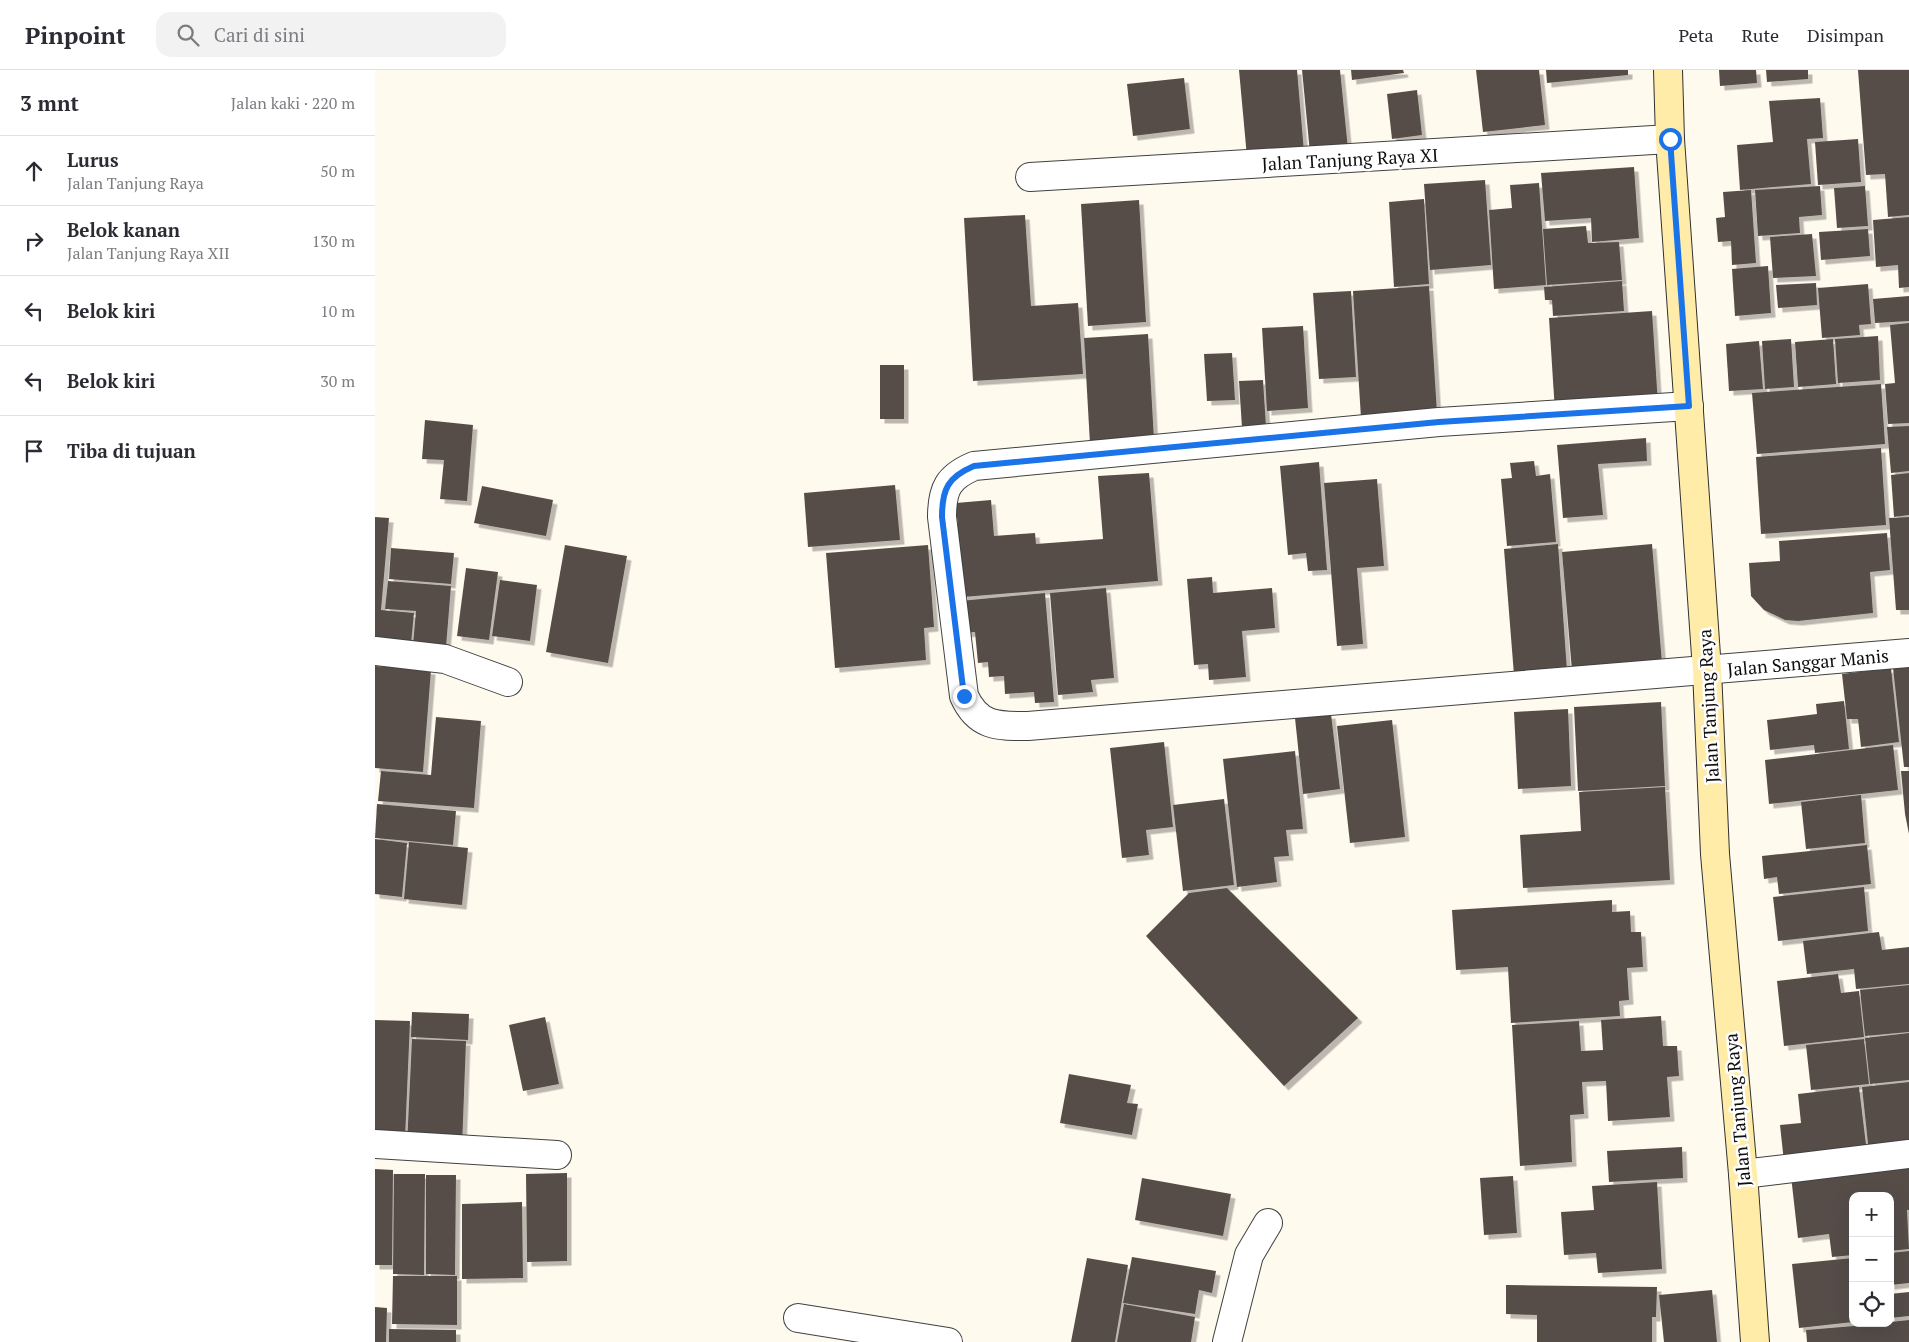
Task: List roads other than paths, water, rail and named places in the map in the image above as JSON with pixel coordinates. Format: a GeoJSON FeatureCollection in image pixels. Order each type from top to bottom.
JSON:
{"type":"FeatureCollection","features":[{"type":"Feature","properties":{"kind":"main road","name":"Jalan Tanjung Raya"},"geometry":{"type":"LineString","coordinates":[[1668,70],[1670,139],[1707,670],[1715,854],[1743,1174],[1755,1342]]}},
{"type":"Feature","properties":{"kind":"street","name":"Jalan Tanjung Raya XI"},"geometry":{"type":"LineString","coordinates":[[1030,178],[1670,139]]}},
{"type":"Feature","properties":{"kind":"street","name":"Jalan Sanggar Manis"},"geometry":{"type":"LineString","coordinates":[[1689,406],[1439,422],[988,463],[974,466],[960,472],[949,482],[942,500],[942,517],[964,696],[968,707],[977,717],[986,722],[1004,726],[1028,726],[1909,653]]}},
{"type":"Feature","properties":{"kind":"street"},"geometry":{"type":"LineString","coordinates":[[375,651],[445,658],[508,682]]}},
{"type":"Feature","properties":{"kind":"street"},"geometry":{"type":"LineString","coordinates":[[375,1144],[557,1154]]}},
{"type":"Feature","properties":{"kind":"street"},"geometry":{"type":"LineString","coordinates":[[1743,1174],[1909,1154]]}},
{"type":"Feature","properties":{"kind":"street"},"geometry":{"type":"LineString","coordinates":[[1227,1342],[1249,1255],[1269,1223]]}},
{"type":"Feature","properties":{"kind":"street"},"geometry":{"type":"LineString","coordinates":[[798,1318],[948,1342]]}}]}
